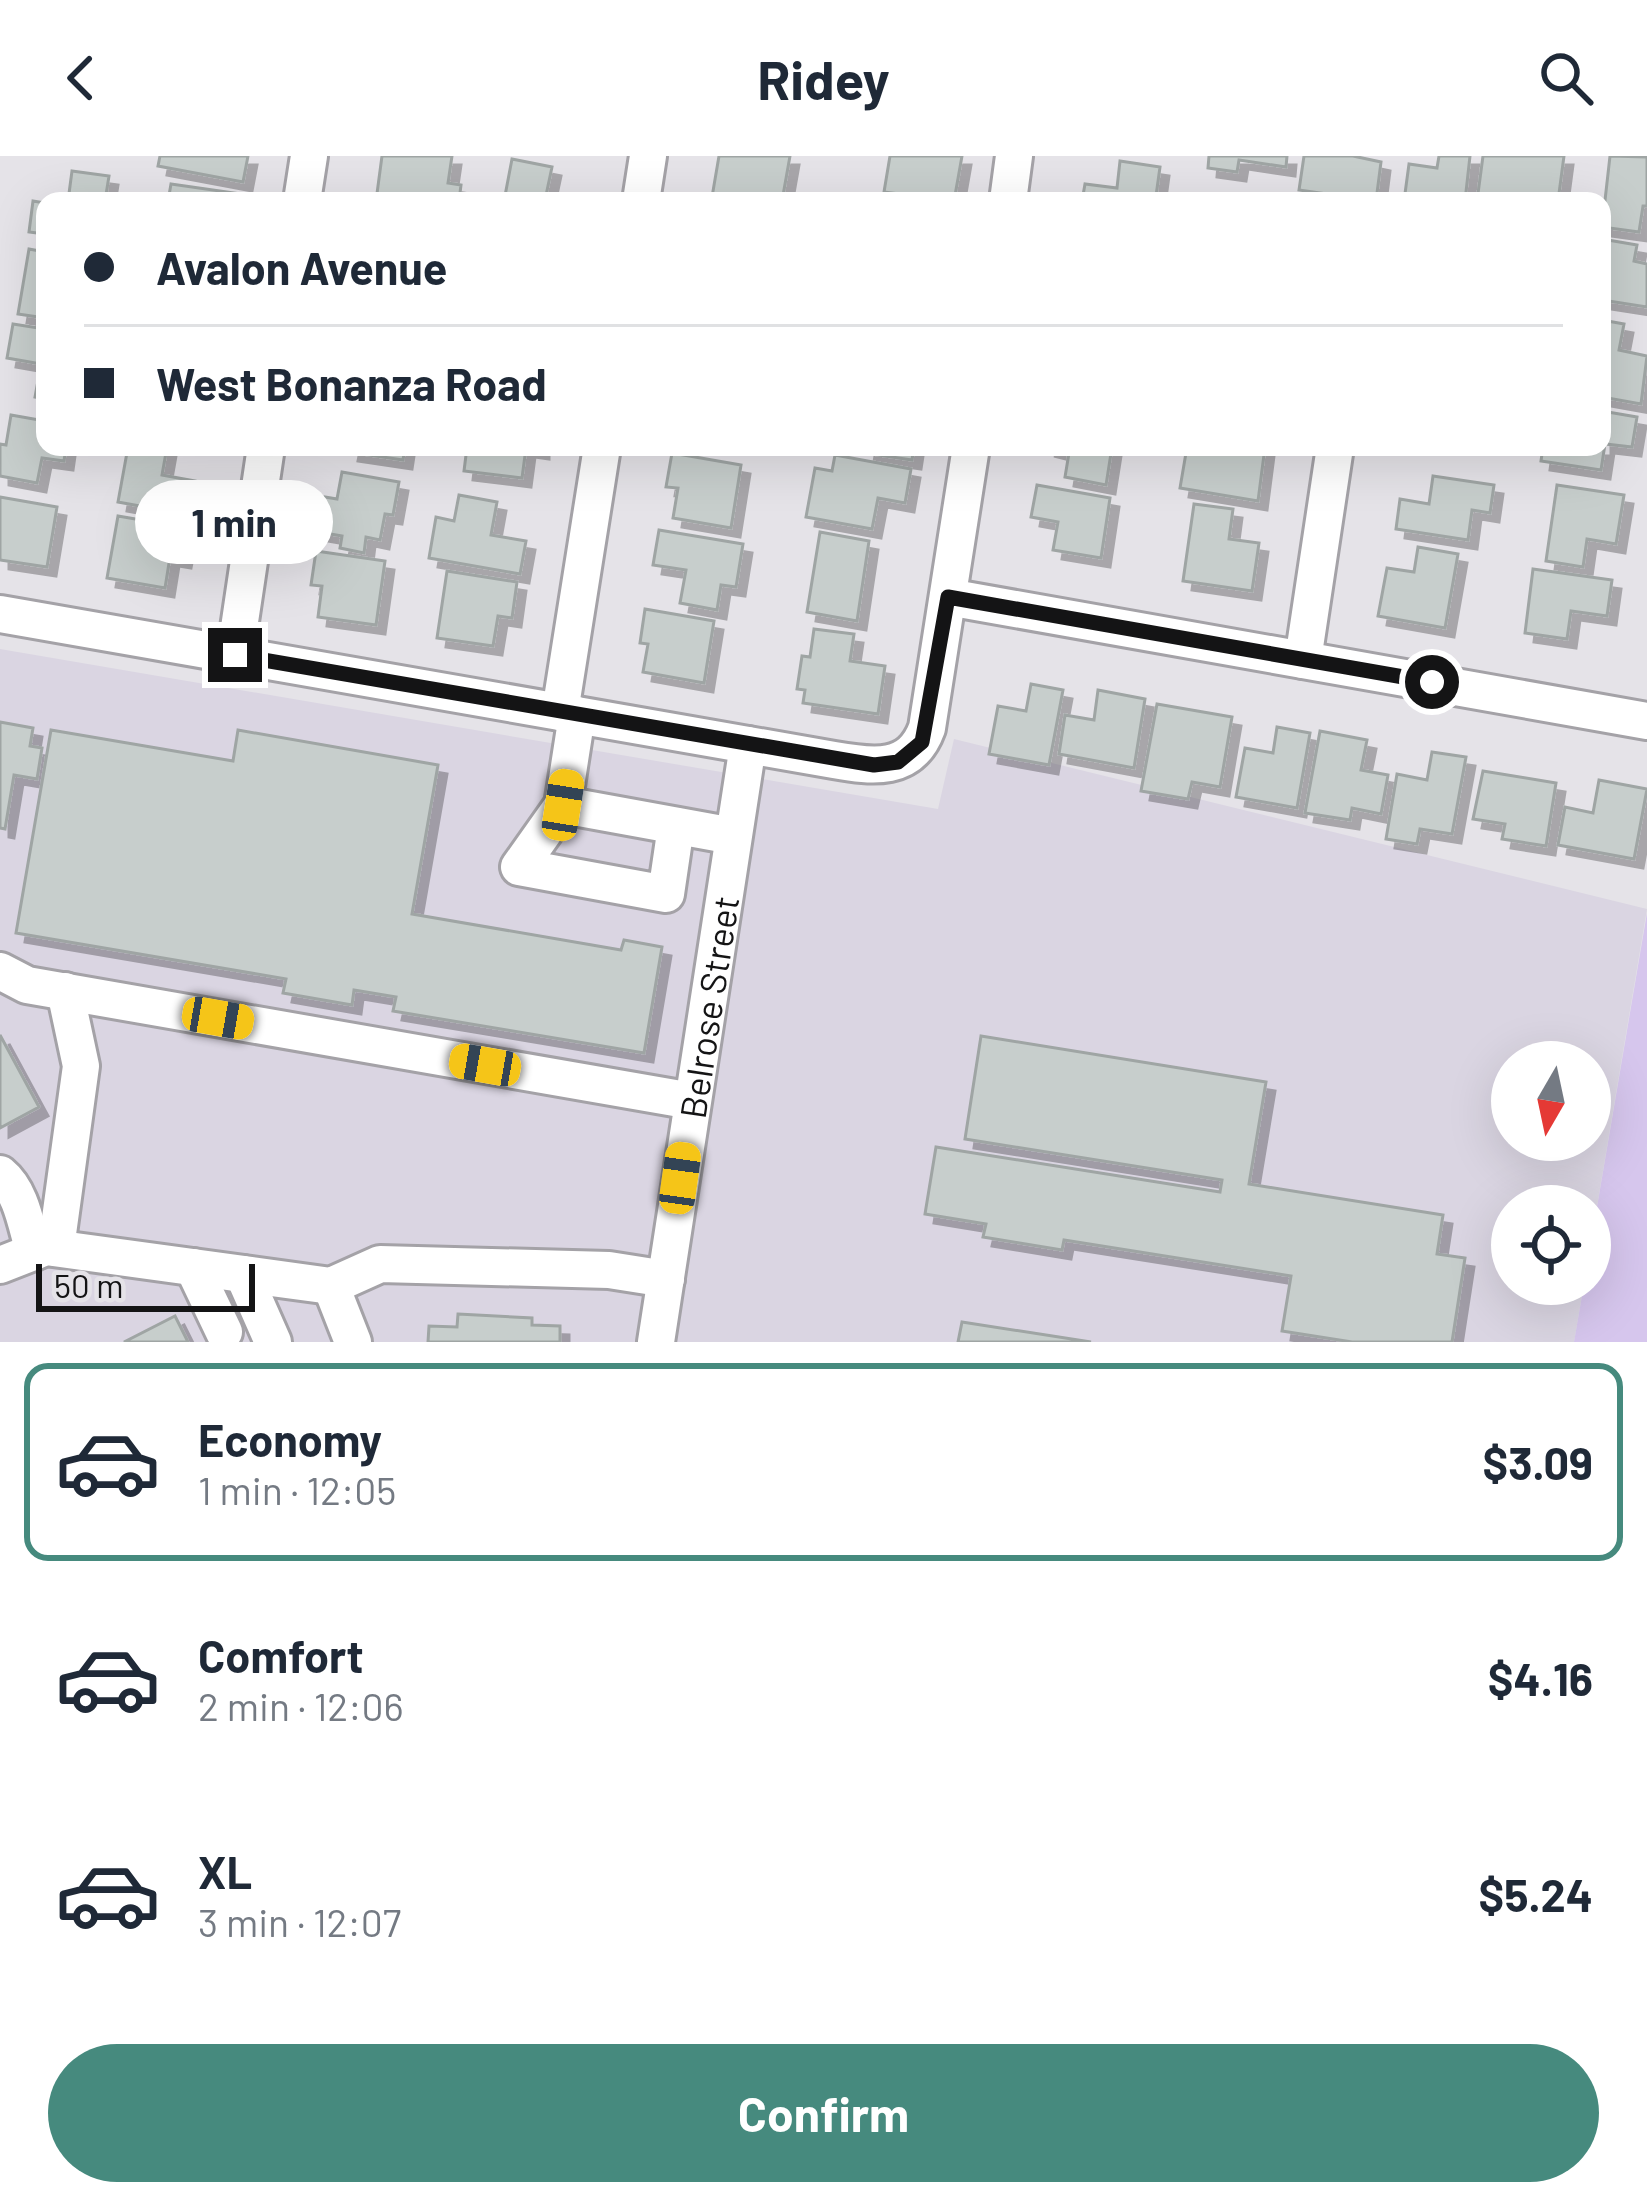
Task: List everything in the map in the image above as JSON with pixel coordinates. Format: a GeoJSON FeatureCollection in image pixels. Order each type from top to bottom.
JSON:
{"type":"FeatureCollection","features":[{"type":"Feature","properties":{"kind":"street"},"geometry":{"type":"LineString","coordinates":[[303,192],[309,156]]}},
{"type":"Feature","properties":{"kind":"street"},"geometry":{"type":"LineString","coordinates":[[642,192],[648,156]]}},
{"type":"Feature","properties":{"kind":"street"},"geometry":{"type":"LineString","coordinates":[[1009,192],[1014,156]]}},
{"type":"Feature","properties":{"kind":"street"},"geometry":{"type":"LineString","coordinates":[[235,655],[265,456]]}},
{"type":"Feature","properties":{"kind":"street"},"geometry":{"type":"LineString","coordinates":[[601,456],[569,714],[563,805],[519,868],[666,894],[676,826]]}},
{"type":"Feature","properties":{"kind":"street"},"geometry":{"type":"LineString","coordinates":[[0,614],[748,745],[874,765],[898,762],[909,757],[927,728],[970,456]]}},
{"type":"Feature","properties":{"kind":"street"},"geometry":{"type":"LineString","coordinates":[[1303,660],[1334,456]]}},
{"type":"Feature","properties":{"kind":"street"},"geometry":{"type":"LineString","coordinates":[[948,597],[1647,721]]}},
{"type":"Feature","properties":{"kind":"street","name":"Belrose Street"},"geometry":{"type":"LineString","coordinates":[[656,1342],[748,745]]}},
{"type":"Feature","properties":{"kind":"street"},"geometry":{"type":"LineString","coordinates":[[563,805],[733,836]]}},
{"type":"Feature","properties":{"kind":"street"},"geometry":{"type":"LineString","coordinates":[[0,971],[26,985],[692,1101]]}},
{"type":"Feature","properties":{"kind":"street"},"geometry":{"type":"LineString","coordinates":[[30,1255],[81,1066],[64,991]]}},
{"type":"Feature","properties":{"kind":"street"},"geometry":{"type":"LineString","coordinates":[[0,1174],[10,1182],[21,1206],[30,1255]]}},
{"type":"Feature","properties":{"kind":"street"},"geometry":{"type":"LineString","coordinates":[[30,1255],[193,1267],[331,1286],[380,1264],[610,1270],[666,1279]]}},
{"type":"Feature","properties":{"kind":"street"},"geometry":{"type":"LineString","coordinates":[[193,1267],[224,1332]]}},
{"type":"Feature","properties":{"kind":"street"},"geometry":{"type":"LineString","coordinates":[[243,1274],[273,1342]]}},
{"type":"Feature","properties":{"kind":"street"},"geometry":{"type":"LineString","coordinates":[[331,1286],[353,1342]]}},
{"type":"Feature","properties":{"kind":"shaded area"},"geometry":{"type":"Polygon","coordinates":[[[0,649],[938,809],[954,739],[1647,909],[1611,1123],[1611,1041],[1491,1041],[1491,1161],[1605,1161],[1601,1185],[1491,1185],[1491,1305],[1580,1305],[1574,1342],[0,1342],[0,649]]]}},
{"type":"Feature","properties":{"kind":"shaded area"},"geometry":{"type":"Polygon","coordinates":[[[1647,913],[1647,1342],[1574,1342],[1580,1305],[1611,1305],[1611,1185],[1601,1185],[1605,1161],[1611,1161],[1611,1125],[1647,913]]]}},
{"type":"Feature","properties":{"kind":"building"},"geometry":{"type":"Polygon","coordinates":[[[160,156],[248,156],[243,182],[158,166],[160,156]]]}},
{"type":"Feature","properties":{"kind":"building"},"geometry":{"type":"Polygon","coordinates":[[[382,156],[452,156],[448,183],[461,185],[460,192],[377,192],[382,156]]]}},
{"type":"Feature","properties":{"kind":"building"},"geometry":{"type":"Polygon","coordinates":[[[719,156],[790,156],[784,192],[713,192],[719,156]]]}},
{"type":"Feature","properties":{"kind":"building"},"geometry":{"type":"Polygon","coordinates":[[[890,156],[962,156],[956,192],[884,192],[890,156]]]}},
{"type":"Feature","properties":{"kind":"building"},"geometry":{"type":"Polygon","coordinates":[[[1209,156],[1287,156],[1286,167],[1239,160],[1237,172],[1208,168],[1209,156]]]}},
{"type":"Feature","properties":{"kind":"building"},"geometry":{"type":"Polygon","coordinates":[[[1304,156],[1353,156],[1381,162],[1377,192],[1299,190],[1304,156]]]}},
{"type":"Feature","properties":{"kind":"building"},"geometry":{"type":"Polygon","coordinates":[[[1439,156],[1470,156],[1466,192],[1405,192],[1409,164],[1437,168],[1439,156]]]}},
{"type":"Feature","properties":{"kind":"building"},"geometry":{"type":"Polygon","coordinates":[[[1483,156],[1564,156],[1559,192],[1478,192],[1483,156]]]}},
{"type":"Feature","properties":{"kind":"building"},"geometry":{"type":"Polygon","coordinates":[[[1610,156],[1647,157],[1647,206],[1643,206],[1639,232],[1611,228],[1611,192],[1606,192],[1610,156]]]}},
{"type":"Feature","properties":{"kind":"building"},"geometry":{"type":"Polygon","coordinates":[[[512,159],[552,167],[547,192],[506,192],[512,159]]]}},
{"type":"Feature","properties":{"kind":"building"},"geometry":{"type":"Polygon","coordinates":[[[1120,161],[1160,167],[1157,192],[1084,192],[1085,184],[1117,188],[1120,161]]]}},
{"type":"Feature","properties":{"kind":"building"},"geometry":{"type":"Polygon","coordinates":[[[72,171],[109,176],[106,192],[69,192],[72,171]]]}},
{"type":"Feature","properties":{"kind":"building"},"geometry":{"type":"Polygon","coordinates":[[[171,184],[227,192],[170,192],[171,184]]]}},
{"type":"Feature","properties":{"kind":"building"},"geometry":{"type":"Polygon","coordinates":[[[33,201],[36,202],[36,233],[29,232],[33,201]]]}},
{"type":"Feature","properties":{"kind":"building"},"geometry":{"type":"Polygon","coordinates":[[[1611,241],[1637,245],[1634,261],[1647,264],[1647,307],[1611,301],[1611,241]]]}},
{"type":"Feature","properties":{"kind":"building"},"geometry":{"type":"Polygon","coordinates":[[[29,249],[36,250],[36,317],[18,314],[29,249]]]}},
{"type":"Feature","properties":{"kind":"building"},"geometry":{"type":"Polygon","coordinates":[[[1611,322],[1624,324],[1619,350],[1647,356],[1641,404],[1611,399],[1611,322]]]}},
{"type":"Feature","properties":{"kind":"building"},"geometry":{"type":"Polygon","coordinates":[[[13,324],[36,328],[36,363],[7,358],[13,324]]]}},
{"type":"Feature","properties":{"kind":"building"},"geometry":{"type":"Polygon","coordinates":[[[1611,413],[1637,417],[1632,447],[1611,445],[1611,413]]]}},
{"type":"Feature","properties":{"kind":"building"},"geometry":{"type":"Polygon","coordinates":[[[11,415],[36,419],[36,456],[65,456],[64,461],[42,458],[37,483],[0,476],[0,444],[6,445],[11,415]]]}},
{"type":"Feature","properties":{"kind":"building"},"geometry":{"type":"Polygon","coordinates":[[[126,456],[165,456],[162,475],[195,481],[189,515],[118,502],[126,456]]]}},
{"type":"Feature","properties":{"kind":"building"},"geometry":{"type":"Polygon","coordinates":[[[466,456],[525,456],[522,478],[464,471],[466,456]]]}},
{"type":"Feature","properties":{"kind":"building"},"geometry":{"type":"Polygon","coordinates":[[[671,456],[741,465],[731,528],[673,518],[678,488],[666,487],[671,456]]]}},
{"type":"Feature","properties":{"kind":"building"},"geometry":{"type":"Polygon","coordinates":[[[835,456],[911,469],[905,503],[878,498],[872,529],[806,517],[815,468],[832,471],[835,456]]]}},
{"type":"Feature","properties":{"kind":"building"},"geometry":{"type":"Polygon","coordinates":[[[1068,456],[1111,456],[1106,485],[1065,477],[1068,456]]]}},
{"type":"Feature","properties":{"kind":"building"},"geometry":{"type":"Polygon","coordinates":[[[1185,456],[1264,456],[1258,501],[1180,488],[1185,456]]]}},
{"type":"Feature","properties":{"kind":"building"},"geometry":{"type":"Polygon","coordinates":[[[1542,456],[1603,456],[1601,470],[1541,461],[1542,456]]]}},
{"type":"Feature","properties":{"kind":"building"},"geometry":{"type":"Polygon","coordinates":[[[342,472],[399,482],[393,515],[385,514],[380,540],[366,537],[364,553],[340,548],[342,536],[319,532],[325,497],[337,499],[342,472]]]}},
{"type":"Feature","properties":{"kind":"building"},"geometry":{"type":"Polygon","coordinates":[[[1433,476],[1494,485],[1490,513],[1472,510],[1468,540],[1396,529],[1400,499],[1429,504],[1433,476]]]}},
{"type":"Feature","properties":{"kind":"building"},"geometry":{"type":"Polygon","coordinates":[[[1037,485],[1110,498],[1101,558],[1053,550],[1058,522],[1031,517],[1037,485]]]}},
{"type":"Feature","properties":{"kind":"building"},"geometry":{"type":"Polygon","coordinates":[[[1557,485],[1624,495],[1616,544],[1587,539],[1583,567],[1546,561],[1557,485]]]}},
{"type":"Feature","properties":{"kind":"building"},"geometry":{"type":"Polygon","coordinates":[[[459,495],[497,502],[491,535],[526,541],[520,574],[429,558],[436,517],[454,521],[459,495]]]}},
{"type":"Feature","properties":{"kind":"building"},"geometry":{"type":"Polygon","coordinates":[[[0,497],[57,507],[47,567],[0,560],[0,497]]]}},
{"type":"Feature","properties":{"kind":"building"},"geometry":{"type":"Polygon","coordinates":[[[1194,504],[1233,509],[1229,539],[1259,543],[1252,591],[1183,581],[1194,504]]]}},
{"type":"Feature","properties":{"kind":"building"},"geometry":{"type":"Polygon","coordinates":[[[118,516],[188,528],[182,559],[170,557],[165,588],[107,578],[118,516]]]}},
{"type":"Feature","properties":{"kind":"building"},"geometry":{"type":"Polygon","coordinates":[[[659,530],[743,544],[736,587],[721,585],[717,610],[680,603],[686,570],[653,565],[659,530]]]}},
{"type":"Feature","properties":{"kind":"building"},"geometry":{"type":"Polygon","coordinates":[[[820,532],[869,541],[857,621],[807,612],[820,532]]]}},
{"type":"Feature","properties":{"kind":"building"},"geometry":{"type":"Polygon","coordinates":[[[1418,547],[1458,554],[1445,628],[1378,616],[1387,568],[1414,572],[1418,547]]]}},
{"type":"Feature","properties":{"kind":"building"},"geometry":{"type":"Polygon","coordinates":[[[316,551],[385,561],[376,625],[318,617],[322,586],[311,585],[316,551]]]}},
{"type":"Feature","properties":{"kind":"building"},"geometry":{"type":"Polygon","coordinates":[[[1533,569],[1612,580],[1607,616],[1571,611],[1567,639],[1525,633],[1533,569]]]}},
{"type":"Feature","properties":{"kind":"building"},"geometry":{"type":"Polygon","coordinates":[[[447,571],[517,582],[512,618],[498,616],[493,646],[437,638],[447,571]]]}},
{"type":"Feature","properties":{"kind":"building"},"geometry":{"type":"Polygon","coordinates":[[[645,609],[714,621],[704,683],[643,672],[648,644],[640,643],[645,609]]]}},
{"type":"Feature","properties":{"kind":"building"},"geometry":{"type":"Polygon","coordinates":[[[814,629],[854,634],[850,661],[885,666],[878,714],[803,703],[805,690],[797,689],[802,656],[810,657],[814,629]]]}},
{"type":"Feature","properties":{"kind":"building"},"geometry":{"type":"Polygon","coordinates":[[[1031,684],[1063,690],[1049,765],[989,754],[998,706],[1026,711],[1031,684]]]}},
{"type":"Feature","properties":{"kind":"building"},"geometry":{"type":"Polygon","coordinates":[[[1098,690],[1145,699],[1134,768],[1059,754],[1065,715],[1094,720],[1098,690]]]}},
{"type":"Feature","properties":{"kind":"building"},"geometry":{"type":"Polygon","coordinates":[[[1157,704],[1232,717],[1220,787],[1192,782],[1188,799],[1141,791],[1157,704]]]}},
{"type":"Feature","properties":{"kind":"building"},"geometry":{"type":"Polygon","coordinates":[[[0,722],[33,728],[30,746],[42,748],[37,779],[14,775],[5,829],[0,828],[0,722]]]}},
{"type":"Feature","properties":{"kind":"building"},"geometry":{"type":"Polygon","coordinates":[[[1277,727],[1310,733],[1297,808],[1236,797],[1245,748],[1273,753],[1277,727]]]}},
{"type":"Feature","properties":{"kind":"building"},"geometry":{"type":"Polygon","coordinates":[[[51,730],[233,761],[238,730],[438,765],[412,914],[621,950],[624,940],[662,947],[644,1053],[393,1011],[396,997],[354,990],[352,1005],[283,993],[286,979],[16,933],[51,730]]]}},
{"type":"Feature","properties":{"kind":"building"},"geometry":{"type":"Polygon","coordinates":[[[1320,731],[1367,740],[1361,770],[1388,775],[1381,814],[1352,808],[1350,820],[1305,813],[1320,731]]]}},
{"type":"Feature","properties":{"kind":"building"},"geometry":{"type":"Polygon","coordinates":[[[1432,752],[1466,757],[1452,834],[1420,829],[1417,844],[1386,839],[1397,774],[1427,780],[1432,752]]]}},
{"type":"Feature","properties":{"kind":"building"},"geometry":{"type":"Polygon","coordinates":[[[1483,771],[1556,783],[1546,846],[1502,839],[1505,824],[1473,819],[1483,771]]]}},
{"type":"Feature","properties":{"kind":"building"},"geometry":{"type":"Polygon","coordinates":[[[1599,780],[1647,789],[1634,859],[1558,845],[1565,807],[1593,813],[1599,780]]]}},
{"type":"Feature","properties":{"kind":"building"},"geometry":{"type":"Polygon","coordinates":[[[0,1035],[39,1107],[0,1128],[0,1035]]]}},
{"type":"Feature","properties":{"kind":"building"},"geometry":{"type":"Polygon","coordinates":[[[981,1036],[1266,1082],[1249,1184],[1443,1215],[1437,1254],[1465,1258],[1452,1342],[1352,1342],[1282,1331],[1291,1276],[1064,1240],[1062,1250],[983,1237],[986,1224],[925,1214],[936,1147],[1220,1192],[1222,1180],[965,1139],[981,1036]]]}},
{"type":"Feature","properties":{"kind":"building"},"geometry":{"type":"Polygon","coordinates":[[[458,1314],[532,1318],[532,1325],[560,1326],[560,1342],[428,1342],[429,1326],[457,1327],[458,1314]]]}},
{"type":"Feature","properties":{"kind":"building"},"geometry":{"type":"Polygon","coordinates":[[[175,1316],[188,1342],[124,1342],[175,1316]]]}},
{"type":"Feature","properties":{"kind":"building"},"geometry":{"type":"Polygon","coordinates":[[[962,1322],[1091,1342],[958,1342],[962,1322]]]}},
{"type":"Feature","properties":{"kind":"route"},"geometry":{"type":"LineString","coordinates":[[235,655],[874,765],[909,757],[922,742],[948,597],[1432,682]]}}]}
